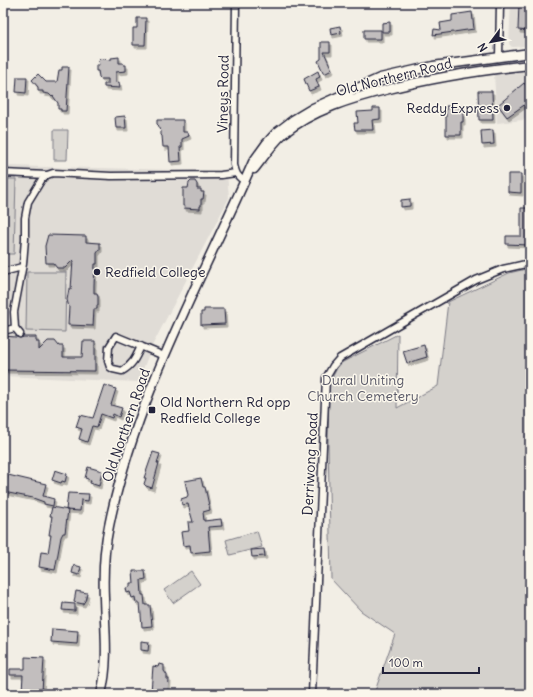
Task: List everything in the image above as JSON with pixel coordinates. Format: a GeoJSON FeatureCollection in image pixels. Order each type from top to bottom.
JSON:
{"type":"FeatureCollection","features":[{"type":"Feature","properties":{"kind":"main road","name":"Old Northern Road"},"geometry":{"type":"LineString","coordinates":[[101,694],[106,657],[104,579],[106,552],[109,525],[125,464],[146,400],[164,356],[253,162],[266,144],[284,126],[313,108],[366,84],[392,75],[433,66],[530,53]]}},
{"type":"Feature","properties":{"kind":"main road"},"geometry":{"type":"LineString","coordinates":[[477,71],[489,65],[499,57],[506,62],[522,61],[530,64]]}},
{"type":"Feature","properties":{"kind":"main road","name":"Old Northern Road"},"geometry":{"type":"LineString","coordinates":[[245,181],[282,135],[301,122],[346,101],[382,91],[449,76],[530,64]]}},
{"type":"Feature","properties":{"kind":"street","name":"Vineys Road"},"geometry":{"type":"LineString","coordinates":[[236,3],[234,146],[236,173]]}},
{"type":"Feature","properties":{"kind":"street"},"geometry":{"type":"LineString","coordinates":[[499,57],[500,3]]}},
{"type":"Feature","properties":{"kind":"street"},"geometry":{"type":"LineString","coordinates":[[3,173],[47,175],[53,173],[110,176],[205,175],[236,173],[239,178],[245,181]]}},
{"type":"Feature","properties":{"kind":"street"},"geometry":{"type":"LineString","coordinates":[[20,334],[15,328],[14,312],[22,267],[25,238],[25,218],[28,202],[36,187],[47,175]]}},
{"type":"Feature","properties":{"kind":"street","name":"Derriwong Road"},"geometry":{"type":"LineString","coordinates":[[312,694],[326,378],[340,358],[476,280],[504,269],[530,263]]}},
{"type":"Feature","properties":{"kind":"street"},"geometry":{"type":"LineString","coordinates":[[3,272],[22,267]]}},
{"type":"Feature","properties":{"kind":"street"},"geometry":{"type":"LineString","coordinates":[[3,331],[15,328]]}},
{"type":"Feature","properties":{"kind":"street"},"geometry":{"type":"LineString","coordinates":[[141,346],[134,362],[128,368],[122,371],[110,367],[108,360],[109,347],[116,336],[141,346],[164,356]]}},
{"type":"Feature","properties":{"kind":"shaded area"},"geometry":{"type":"Polygon","coordinates":[[[511,3],[530,3],[530,45],[512,47],[509,44],[511,3]]]}},
{"type":"Feature","properties":{"kind":"shaded area"},"geometry":{"type":"Polygon","coordinates":[[[530,69],[530,116],[523,120],[497,123],[494,74],[530,69]]]}},
{"type":"Feature","properties":{"kind":"shaded area","name":"Redfield College"},"geometry":{"type":"Polygon","coordinates":[[[3,166],[227,171],[229,198],[152,346],[138,382],[3,376],[3,166]]]}},
{"type":"Feature","properties":{"kind":"green space"},"geometry":{"type":"Polygon","coordinates":[[[54,130],[68,130],[67,160],[54,160],[54,130]]]}},
{"type":"Feature","properties":{"kind":"green space"},"geometry":{"type":"Polygon","coordinates":[[[3,179],[16,179],[14,254],[3,254],[3,179]]]}},
{"type":"Feature","properties":{"kind":"green space","name":"Dural Uniting Church Cemetery"},"geometry":{"type":"Polygon","coordinates":[[[530,268],[530,694],[374,694],[395,634],[361,611],[331,579],[328,443],[329,384],[339,364],[398,334],[397,408],[438,386],[448,302],[509,273],[530,268]]]}},
{"type":"Feature","properties":{"kind":"green space"},"geometry":{"type":"Polygon","coordinates":[[[27,272],[66,272],[65,332],[26,331],[27,272]]]}},
{"type":"Feature","properties":{"kind":"green space"},"geometry":{"type":"Polygon","coordinates":[[[257,531],[262,547],[230,555],[226,540],[257,531]]]}},
{"type":"Feature","properties":{"kind":"green space"},"geometry":{"type":"Polygon","coordinates":[[[191,571],[200,584],[173,603],[164,590],[191,571]]]}},
{"type":"Feature","properties":{"kind":"building"},"geometry":{"type":"Polygon","coordinates":[[[519,3],[530,3],[530,31],[518,30],[519,3]]]}},
{"type":"Feature","properties":{"kind":"building"},"geometry":{"type":"Polygon","coordinates":[[[472,12],[474,29],[433,35],[434,29],[441,30],[440,23],[452,21],[452,15],[472,12]]]}},
{"type":"Feature","properties":{"kind":"building"},"geometry":{"type":"Polygon","coordinates":[[[137,18],[146,18],[145,45],[133,45],[133,28],[137,28],[137,18]]]}},
{"type":"Feature","properties":{"kind":"building"},"geometry":{"type":"Polygon","coordinates":[[[390,22],[390,32],[382,32],[382,23],[390,22]]]}},
{"type":"Feature","properties":{"kind":"building"},"geometry":{"type":"Polygon","coordinates":[[[340,26],[341,33],[331,35],[330,28],[340,26]]]}},
{"type":"Feature","properties":{"kind":"building"},"geometry":{"type":"Polygon","coordinates":[[[364,30],[381,30],[381,39],[364,39],[364,30]]]}},
{"type":"Feature","properties":{"kind":"building"},"geometry":{"type":"Polygon","coordinates":[[[321,42],[330,42],[330,52],[324,52],[332,70],[324,74],[318,61],[321,59],[321,42]]]}},
{"type":"Feature","properties":{"kind":"building"},"geometry":{"type":"Polygon","coordinates":[[[119,57],[119,63],[126,65],[126,71],[116,72],[116,83],[119,82],[120,88],[104,87],[104,84],[108,84],[108,79],[101,79],[99,77],[98,71],[96,71],[96,65],[99,65],[98,61],[101,58],[111,60],[111,58],[119,57]]]}},
{"type":"Feature","properties":{"kind":"building"},"geometry":{"type":"Polygon","coordinates":[[[62,67],[69,67],[66,111],[61,111],[61,109],[58,109],[58,103],[53,96],[52,97],[49,94],[43,93],[43,91],[38,91],[38,87],[32,80],[38,74],[46,82],[57,82],[59,70],[62,70],[62,67]]]}},
{"type":"Feature","properties":{"kind":"building"},"geometry":{"type":"Polygon","coordinates":[[[318,71],[320,77],[316,79],[319,87],[309,91],[304,79],[318,71]]]}},
{"type":"Feature","properties":{"kind":"building"},"geometry":{"type":"Polygon","coordinates":[[[17,77],[27,77],[26,93],[16,92],[17,77]]]}},
{"type":"Feature","properties":{"kind":"building"},"geometry":{"type":"Polygon","coordinates":[[[524,83],[530,90],[530,101],[507,117],[498,105],[524,83]]]}},
{"type":"Feature","properties":{"kind":"building"},"geometry":{"type":"Polygon","coordinates":[[[478,91],[492,91],[493,120],[479,120],[478,91]]]}},
{"type":"Feature","properties":{"kind":"building"},"geometry":{"type":"Polygon","coordinates":[[[446,106],[463,106],[461,135],[446,135],[446,106]]]}},
{"type":"Feature","properties":{"kind":"building"},"geometry":{"type":"Polygon","coordinates":[[[373,108],[380,108],[380,119],[372,120],[373,130],[355,130],[354,123],[358,123],[357,112],[373,111],[373,108]]]}},
{"type":"Feature","properties":{"kind":"building"},"geometry":{"type":"Polygon","coordinates":[[[125,116],[126,128],[116,128],[115,117],[125,116]]]}},
{"type":"Feature","properties":{"kind":"building"},"geometry":{"type":"Polygon","coordinates":[[[157,120],[183,120],[183,132],[188,132],[189,136],[182,139],[182,147],[180,147],[181,161],[170,162],[169,147],[163,147],[161,131],[157,124],[157,120]]]}},
{"type":"Feature","properties":{"kind":"building"},"geometry":{"type":"Polygon","coordinates":[[[493,130],[494,144],[482,145],[481,131],[493,130]]]}},
{"type":"Feature","properties":{"kind":"building"},"geometry":{"type":"Polygon","coordinates":[[[508,174],[521,174],[521,193],[508,192],[508,174]]]}},
{"type":"Feature","properties":{"kind":"building"},"geometry":{"type":"Polygon","coordinates":[[[191,181],[195,181],[197,184],[197,189],[201,189],[201,192],[204,192],[203,199],[201,199],[200,209],[184,208],[185,206],[183,206],[183,188],[188,188],[191,181]]]}},
{"type":"Feature","properties":{"kind":"building"},"geometry":{"type":"Polygon","coordinates":[[[410,199],[410,206],[401,207],[401,200],[410,199]]]}},
{"type":"Feature","properties":{"kind":"building"},"geometry":{"type":"Polygon","coordinates":[[[521,208],[530,208],[529,245],[506,244],[506,236],[521,236],[521,208]]]}},
{"type":"Feature","properties":{"kind":"building"},"geometry":{"type":"Polygon","coordinates":[[[48,235],[86,236],[86,242],[100,243],[100,249],[97,253],[97,264],[95,264],[94,285],[94,293],[97,293],[98,297],[98,305],[97,309],[94,309],[93,326],[68,325],[69,307],[67,300],[69,289],[71,289],[73,260],[65,268],[57,268],[53,263],[46,263],[45,246],[48,235]]]}},
{"type":"Feature","properties":{"kind":"building"},"geometry":{"type":"Polygon","coordinates":[[[204,309],[224,309],[225,324],[201,325],[201,312],[204,312],[204,309]]]}},
{"type":"Feature","properties":{"kind":"building"},"geometry":{"type":"Polygon","coordinates":[[[3,336],[20,338],[36,337],[36,342],[39,342],[39,350],[48,341],[55,341],[59,346],[63,346],[63,357],[82,357],[83,341],[95,341],[95,371],[3,370],[3,336]]]}},
{"type":"Feature","properties":{"kind":"building"},"geometry":{"type":"Polygon","coordinates":[[[424,345],[427,357],[407,363],[403,351],[424,345]]]}},
{"type":"Feature","properties":{"kind":"building"},"geometry":{"type":"Polygon","coordinates":[[[104,385],[116,389],[111,405],[122,408],[119,417],[113,414],[112,418],[101,414],[97,427],[92,426],[87,442],[79,439],[82,429],[76,427],[80,415],[93,418],[104,385]]]}},
{"type":"Feature","properties":{"kind":"building"},"geometry":{"type":"Polygon","coordinates":[[[153,452],[160,454],[152,488],[144,484],[146,478],[144,478],[153,452]]]}},
{"type":"Feature","properties":{"kind":"building"},"geometry":{"type":"Polygon","coordinates":[[[88,467],[102,471],[99,486],[90,483],[91,480],[85,478],[88,467]]]}},
{"type":"Feature","properties":{"kind":"building"},"geometry":{"type":"Polygon","coordinates":[[[55,470],[67,474],[65,482],[62,481],[61,483],[52,480],[55,470]]]}},
{"type":"Feature","properties":{"kind":"building"},"geometry":{"type":"Polygon","coordinates":[[[8,475],[46,484],[43,496],[54,499],[53,506],[44,504],[44,502],[33,498],[4,492],[8,475]]]}},
{"type":"Feature","properties":{"kind":"building"},"geometry":{"type":"Polygon","coordinates":[[[201,478],[203,487],[205,487],[210,510],[203,512],[204,521],[221,519],[222,526],[208,527],[210,551],[191,553],[190,545],[183,546],[181,532],[189,531],[188,522],[193,522],[188,504],[182,505],[181,499],[187,497],[188,495],[185,481],[201,478]]]}},
{"type":"Feature","properties":{"kind":"building"},"geometry":{"type":"Polygon","coordinates":[[[68,493],[89,494],[88,501],[81,500],[80,511],[66,510],[68,493]]]}},
{"type":"Feature","properties":{"kind":"building"},"geometry":{"type":"Polygon","coordinates":[[[52,507],[68,510],[65,533],[63,533],[61,537],[55,570],[39,567],[41,552],[48,553],[51,535],[49,535],[52,507]]]}},
{"type":"Feature","properties":{"kind":"building"},"geometry":{"type":"Polygon","coordinates":[[[264,549],[265,556],[252,557],[251,550],[264,549]]]}},
{"type":"Feature","properties":{"kind":"building"},"geometry":{"type":"Polygon","coordinates":[[[74,565],[81,567],[79,575],[72,573],[74,565]]]}},
{"type":"Feature","properties":{"kind":"building"},"geometry":{"type":"Polygon","coordinates":[[[133,571],[145,571],[146,579],[141,580],[142,595],[144,595],[145,605],[150,605],[152,626],[142,627],[140,603],[136,603],[135,597],[132,598],[130,592],[127,593],[126,588],[130,587],[130,583],[134,583],[133,571]]]}},
{"type":"Feature","properties":{"kind":"building"},"geometry":{"type":"Polygon","coordinates":[[[76,591],[87,593],[83,604],[74,602],[76,591]]]}},
{"type":"Feature","properties":{"kind":"building"},"geometry":{"type":"Polygon","coordinates":[[[63,603],[75,604],[75,611],[62,610],[63,603]]]}},
{"type":"Feature","properties":{"kind":"building"},"geometry":{"type":"Polygon","coordinates":[[[52,629],[78,631],[77,644],[51,642],[52,629]]]}},
{"type":"Feature","properties":{"kind":"building"},"geometry":{"type":"Polygon","coordinates":[[[141,641],[149,642],[148,651],[141,650],[141,641]]]}},
{"type":"Feature","properties":{"kind":"building"},"geometry":{"type":"Polygon","coordinates":[[[25,657],[44,658],[42,692],[22,691],[23,675],[10,675],[10,669],[25,669],[25,657]]]}},
{"type":"Feature","properties":{"kind":"building"},"geometry":{"type":"Polygon","coordinates":[[[159,664],[164,665],[164,671],[167,675],[167,679],[169,679],[168,693],[151,692],[153,666],[158,667],[159,664]]]}},
{"type":"Feature","properties":{"kind":"place","name":"Reddy Express"},"geometry":{"type":"Point","coordinates":[507,108]}},
{"type":"Feature","properties":{"kind":"place","name":"Redfield College"},"geometry":{"type":"Point","coordinates":[97,272]}},
{"type":"Feature","properties":{"kind":"place","name":"Old Northern Rd opp Redfield College"},"geometry":{"type":"Point","coordinates":[152,410]}}]}
